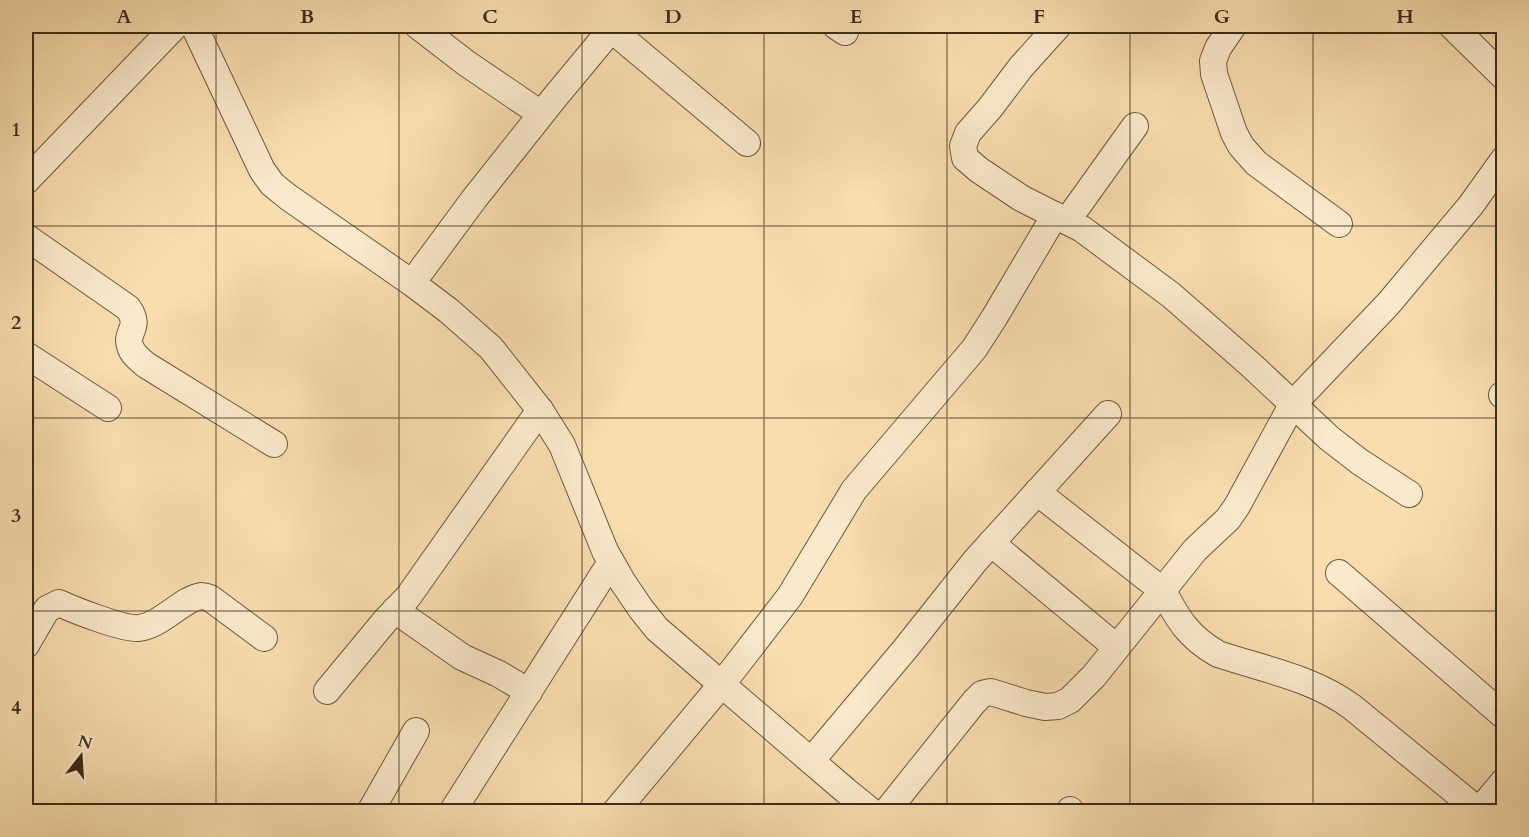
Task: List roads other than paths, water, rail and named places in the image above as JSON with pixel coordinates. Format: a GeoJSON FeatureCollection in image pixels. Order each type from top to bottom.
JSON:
{"type":"FeatureCollection","features":[{"type":"Feature","properties":{"kind":"street"},"geometry":{"type":"LineString","coordinates":[[26,181],[175,26]]}},
{"type":"Feature","properties":{"kind":"street"},"geometry":{"type":"LineString","coordinates":[[194,26],[262,170],[272,184],[412,283],[449,311],[491,348],[540,410],[562,445],[605,551],[635,600],[657,629],[873,811],[982,694],[991,692],[1045,707],[1058,706],[1070,700],[1094,676],[1195,550],[1228,519],[1292,405],[1389,303],[1471,205],[1503,159]]}},
{"type":"Feature","properties":{"kind":"street"},"geometry":{"type":"LineString","coordinates":[[418,26],[466,63],[541,114]]}},
{"type":"Feature","properties":{"kind":"street"},"geometry":{"type":"LineString","coordinates":[[1058,26],[1021,67],[968,133],[963,146],[965,158],[1021,198],[1094,237],[1172,294],[1315,426],[1344,450],[1409,494]]}},
{"type":"Feature","properties":{"kind":"street"},"geometry":{"type":"LineString","coordinates":[[1233,26],[1218,48],[1213,62],[1214,74],[1234,133],[1241,146],[1256,163],[1339,224]]}},
{"type":"Feature","properties":{"kind":"street"},"geometry":{"type":"LineString","coordinates":[[1452,26],[1503,77]]}},
{"type":"Feature","properties":{"kind":"street"},"geometry":{"type":"LineString","coordinates":[[412,283],[474,199],[613,27],[747,143]]}},
{"type":"Feature","properties":{"kind":"street"},"geometry":{"type":"LineString","coordinates":[[615,812],[722,684],[790,596],[854,490],[974,349],[1061,218],[1135,126]]}},
{"type":"Feature","properties":{"kind":"street"},"geometry":{"type":"LineString","coordinates":[[26,237],[128,308],[133,316],[134,326],[129,345],[135,356],[274,444]]}},
{"type":"Feature","properties":{"kind":"street"},"geometry":{"type":"LineString","coordinates":[[26,356],[108,408]]}},
{"type":"Feature","properties":{"kind":"street"},"geometry":{"type":"LineString","coordinates":[[327,691],[421,580],[540,410]]}},
{"type":"Feature","properties":{"kind":"street"},"geometry":{"type":"LineString","coordinates":[[812,761],[975,561],[1108,414]]}},
{"type":"Feature","properties":{"kind":"street"},"geometry":{"type":"LineString","coordinates":[[1037,492],[1163,591],[1181,622],[1205,646],[1218,654],[1305,681],[1336,695],[1479,811],[1503,781]]}},
{"type":"Feature","properties":{"kind":"street"},"geometry":{"type":"LineString","coordinates":[[991,543],[1116,647]]}},
{"type":"Feature","properties":{"kind":"street"},"geometry":{"type":"LineString","coordinates":[[452,812],[611,562]]}},
{"type":"Feature","properties":{"kind":"street"},"geometry":{"type":"LineString","coordinates":[[1339,573],[1503,716]]}},
{"type":"Feature","properties":{"kind":"street"},"geometry":{"type":"LineString","coordinates":[[26,645],[47,609],[59,603],[120,625],[138,628],[156,622],[187,602],[201,596],[210,598],[264,638]]}},
{"type":"Feature","properties":{"kind":"street"},"geometry":{"type":"LineString","coordinates":[[395,610],[462,657],[499,674],[529,692]]}},
{"type":"Feature","properties":{"kind":"street"},"geometry":{"type":"LineString","coordinates":[[370,812],[416,731]]}}]}
